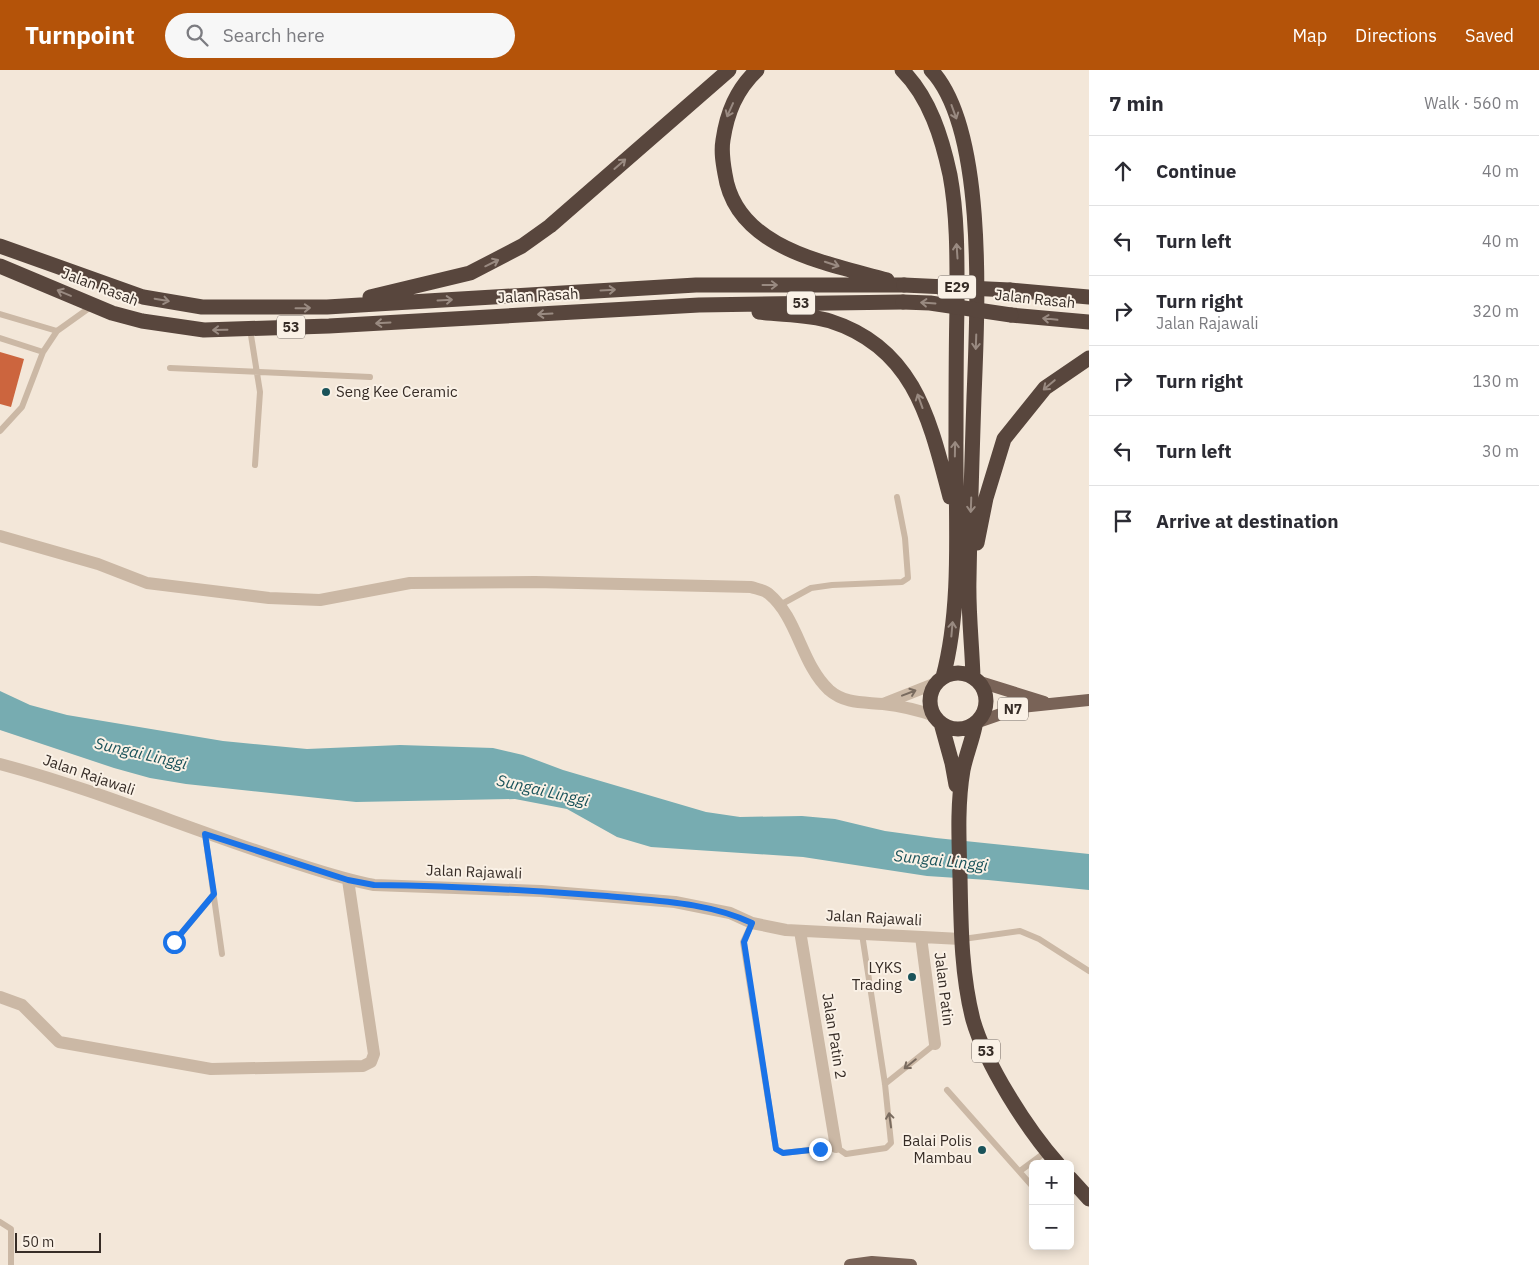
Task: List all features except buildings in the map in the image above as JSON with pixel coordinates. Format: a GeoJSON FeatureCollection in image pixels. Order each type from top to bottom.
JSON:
{"type":"FeatureCollection","features":[{"type":"Feature","properties":{"kind":"highway"},"geometry":{"type":"LineString","coordinates":[[327,307],[470,273],[508,254],[550,226],[729,70]]}},
{"type":"Feature","properties":{"kind":"highway"},"geometry":{"type":"LineString","coordinates":[[757,70],[738,90],[726,118],[721,152],[726,181],[734,204],[746,220],[764,236],[793,251],[904,285]]}},
{"type":"Feature","properties":{"kind":"highway"},"geometry":{"type":"LineString","coordinates":[[902,70],[911,79],[928,106],[939,134],[950,176],[958,257],[955,515]]}},
{"type":"Feature","properties":{"kind":"highway"},"geometry":{"type":"LineString","coordinates":[[931,70],[948,95],[959,125],[972,194],[976,230],[978,298],[968,581]]}},
{"type":"Feature","properties":{"kind":"highway","name":"Jalan Rasah"},"geometry":{"type":"LineString","coordinates":[[0,246],[143,297],[202,307],[327,307],[696,285],[904,285],[1010,290],[1089,297]]}},
{"type":"Feature","properties":{"kind":"highway","name":"Jalan Rasah"},"geometry":{"type":"LineString","coordinates":[[0,266],[112,313],[142,321],[204,330],[699,305],[904,302],[930,303],[1011,315],[1089,322]]}},
{"type":"Feature","properties":{"kind":"highway"},"geometry":{"type":"LineString","coordinates":[[699,305],[829,320],[862,334],[890,355],[916,389],[937,448],[955,515]]}},
{"type":"Feature","properties":{"kind":"highway"},"geometry":{"type":"LineString","coordinates":[[968,581],[986,498],[1004,439],[1044,388],[1089,358]]}},
{"type":"Feature","properties":{"kind":"highway","name":"53"},"geometry":{"type":"LineString","coordinates":[[955,515],[954,612],[951,647],[930,699],[952,762],[959,804]]}},
{"type":"Feature","properties":{"kind":"highway","name":"53"},"geometry":{"type":"LineString","coordinates":[[968,581],[977,680],[984,690],[986,707],[976,724],[963,769],[959,804],[961,939],[964,977],[974,1022],[990,1060],[1023,1116],[1055,1160]]}},
{"type":"Feature","properties":{"kind":"highway"},"geometry":{"type":"LineString","coordinates":[[939,680],[958,672],[977,680]]}},
{"type":"Feature","properties":{"kind":"highway"},"geometry":{"type":"LineString","coordinates":[[938,720],[956,729],[976,724]]}},
{"type":"Feature","properties":{"kind":"highway"},"geometry":{"type":"LineString","coordinates":[[1074,1182],[1089,1199]]}},
{"type":"Feature","properties":{"kind":"main road","name":"N7"},"geometry":{"type":"LineString","coordinates":[[977,680],[1051,704]]}},
{"type":"Feature","properties":{"kind":"main road","name":"N7"},"geometry":{"type":"LineString","coordinates":[[976,724],[1006,711],[1089,700]]}},
{"type":"Feature","properties":{"kind":"main road"},"geometry":{"type":"LineString","coordinates":[[850,1265],[872,1262],[911,1265]]}},
{"type":"Feature","properties":{"kind":"street"},"geometry":{"type":"LineString","coordinates":[[0,536],[98,564],[147,583],[269,598],[320,600],[410,583],[604,583],[751,587],[768,592],[780,605],[815,673],[830,690],[843,699],[859,704],[883,704],[915,709],[938,720]]}},
{"type":"Feature","properties":{"kind":"street"},"geometry":{"type":"LineString","coordinates":[[883,704],[939,680]]}},
{"type":"Feature","properties":{"kind":"street","name":"Jalan Rajawali"},"geometry":{"type":"LineString","coordinates":[[0,764],[47,776],[205,834],[348,880],[374,885],[541,891],[675,902],[730,913],[752,923],[786,930],[961,939]]}},
{"type":"Feature","properties":{"kind":"street"},"geometry":{"type":"LineString","coordinates":[[0,997],[22,1005],[59,1042],[210,1068],[363,1066],[372,1062],[374,1054],[348,880]]}},
{"type":"Feature","properties":{"kind":"street","name":"Jalan Patin 2"},"geometry":{"type":"LineString","coordinates":[[800,931],[836,1147]]}},
{"type":"Feature","properties":{"kind":"street","name":"Jalan Patin"},"geometry":{"type":"LineString","coordinates":[[921,937],[935,1044]]}},
{"type":"Feature","properties":{"kind":"lane"},"geometry":{"type":"LineString","coordinates":[[0,431],[22,407],[43,352],[57,331],[93,305]]}},
{"type":"Feature","properties":{"kind":"lane"},"geometry":{"type":"LineString","coordinates":[[0,314],[57,331]]}},
{"type":"Feature","properties":{"kind":"lane"},"geometry":{"type":"LineString","coordinates":[[250,329],[260,392],[255,465]]}},
{"type":"Feature","properties":{"kind":"lane"},"geometry":{"type":"LineString","coordinates":[[0,338],[43,352]]}},
{"type":"Feature","properties":{"kind":"lane"},"geometry":{"type":"LineString","coordinates":[[170,368],[370,378]]}},
{"type":"Feature","properties":{"kind":"lane"},"geometry":{"type":"LineString","coordinates":[[780,605],[811,588],[832,584],[902,582],[908,578],[905,538],[897,497]]}},
{"type":"Feature","properties":{"kind":"lane"},"geometry":{"type":"LineString","coordinates":[[205,834],[222,954]]}},
{"type":"Feature","properties":{"kind":"lane"},"geometry":{"type":"LineString","coordinates":[[174,942],[214,894]]}},
{"type":"Feature","properties":{"kind":"lane"},"geometry":{"type":"LineString","coordinates":[[752,923],[744,942],[776,1149],[783,1153],[836,1147],[846,1154],[886,1148],[891,1143],[885,1084],[862,934]]}},
{"type":"Feature","properties":{"kind":"lane"},"geometry":{"type":"LineString","coordinates":[[961,939],[1020,931],[1039,939],[1089,971]]}},
{"type":"Feature","properties":{"kind":"lane"},"geometry":{"type":"LineString","coordinates":[[885,1084],[935,1044]]}},
{"type":"Feature","properties":{"kind":"lane"},"geometry":{"type":"LineString","coordinates":[[947,1090],[1029,1182]]}},
{"type":"Feature","properties":{"kind":"lane"},"geometry":{"type":"LineString","coordinates":[[1020,1171],[1048,1151]]}},
{"type":"Feature","properties":{"kind":"lane"},"geometry":{"type":"LineString","coordinates":[[0,1222],[11,1229],[11,1265]]}},
{"type":"Feature","properties":{"kind":"water","name":"Sungai Linggi"},"geometry":{"type":"Polygon","coordinates":[[[0,691],[30,705],[67,715],[223,741],[307,749],[400,745],[493,748],[523,755],[563,770],[706,812],[740,817],[802,816],[835,819],[885,831],[1089,854],[1089,890],[927,876],[803,857],[651,847],[617,837],[567,809],[515,799],[356,802],[186,784],[150,778],[0,730],[0,691]]]}},
{"type":"Feature","properties":{"kind":"place","name":"Seng Kee Ceramic"},"geometry":{"type":"Point","coordinates":[326,392]}},
{"type":"Feature","properties":{"kind":"place","name":"LYKS Trading"},"geometry":{"type":"Point","coordinates":[912,977]}},
{"type":"Feature","properties":{"kind":"place","name":"Balai Polis Mambau"},"geometry":{"type":"Point","coordinates":[982,1150]}},
{"type":"Feature","properties":{"kind":"route"},"geometry":{"type":"LineString","coordinates":[[174,942],[214,894],[205,834],[348,880],[374,885],[449,886],[541,891],[675,902],[730,913],[752,923],[744,942],[776,1149],[783,1153],[820,1149]]}}]}
